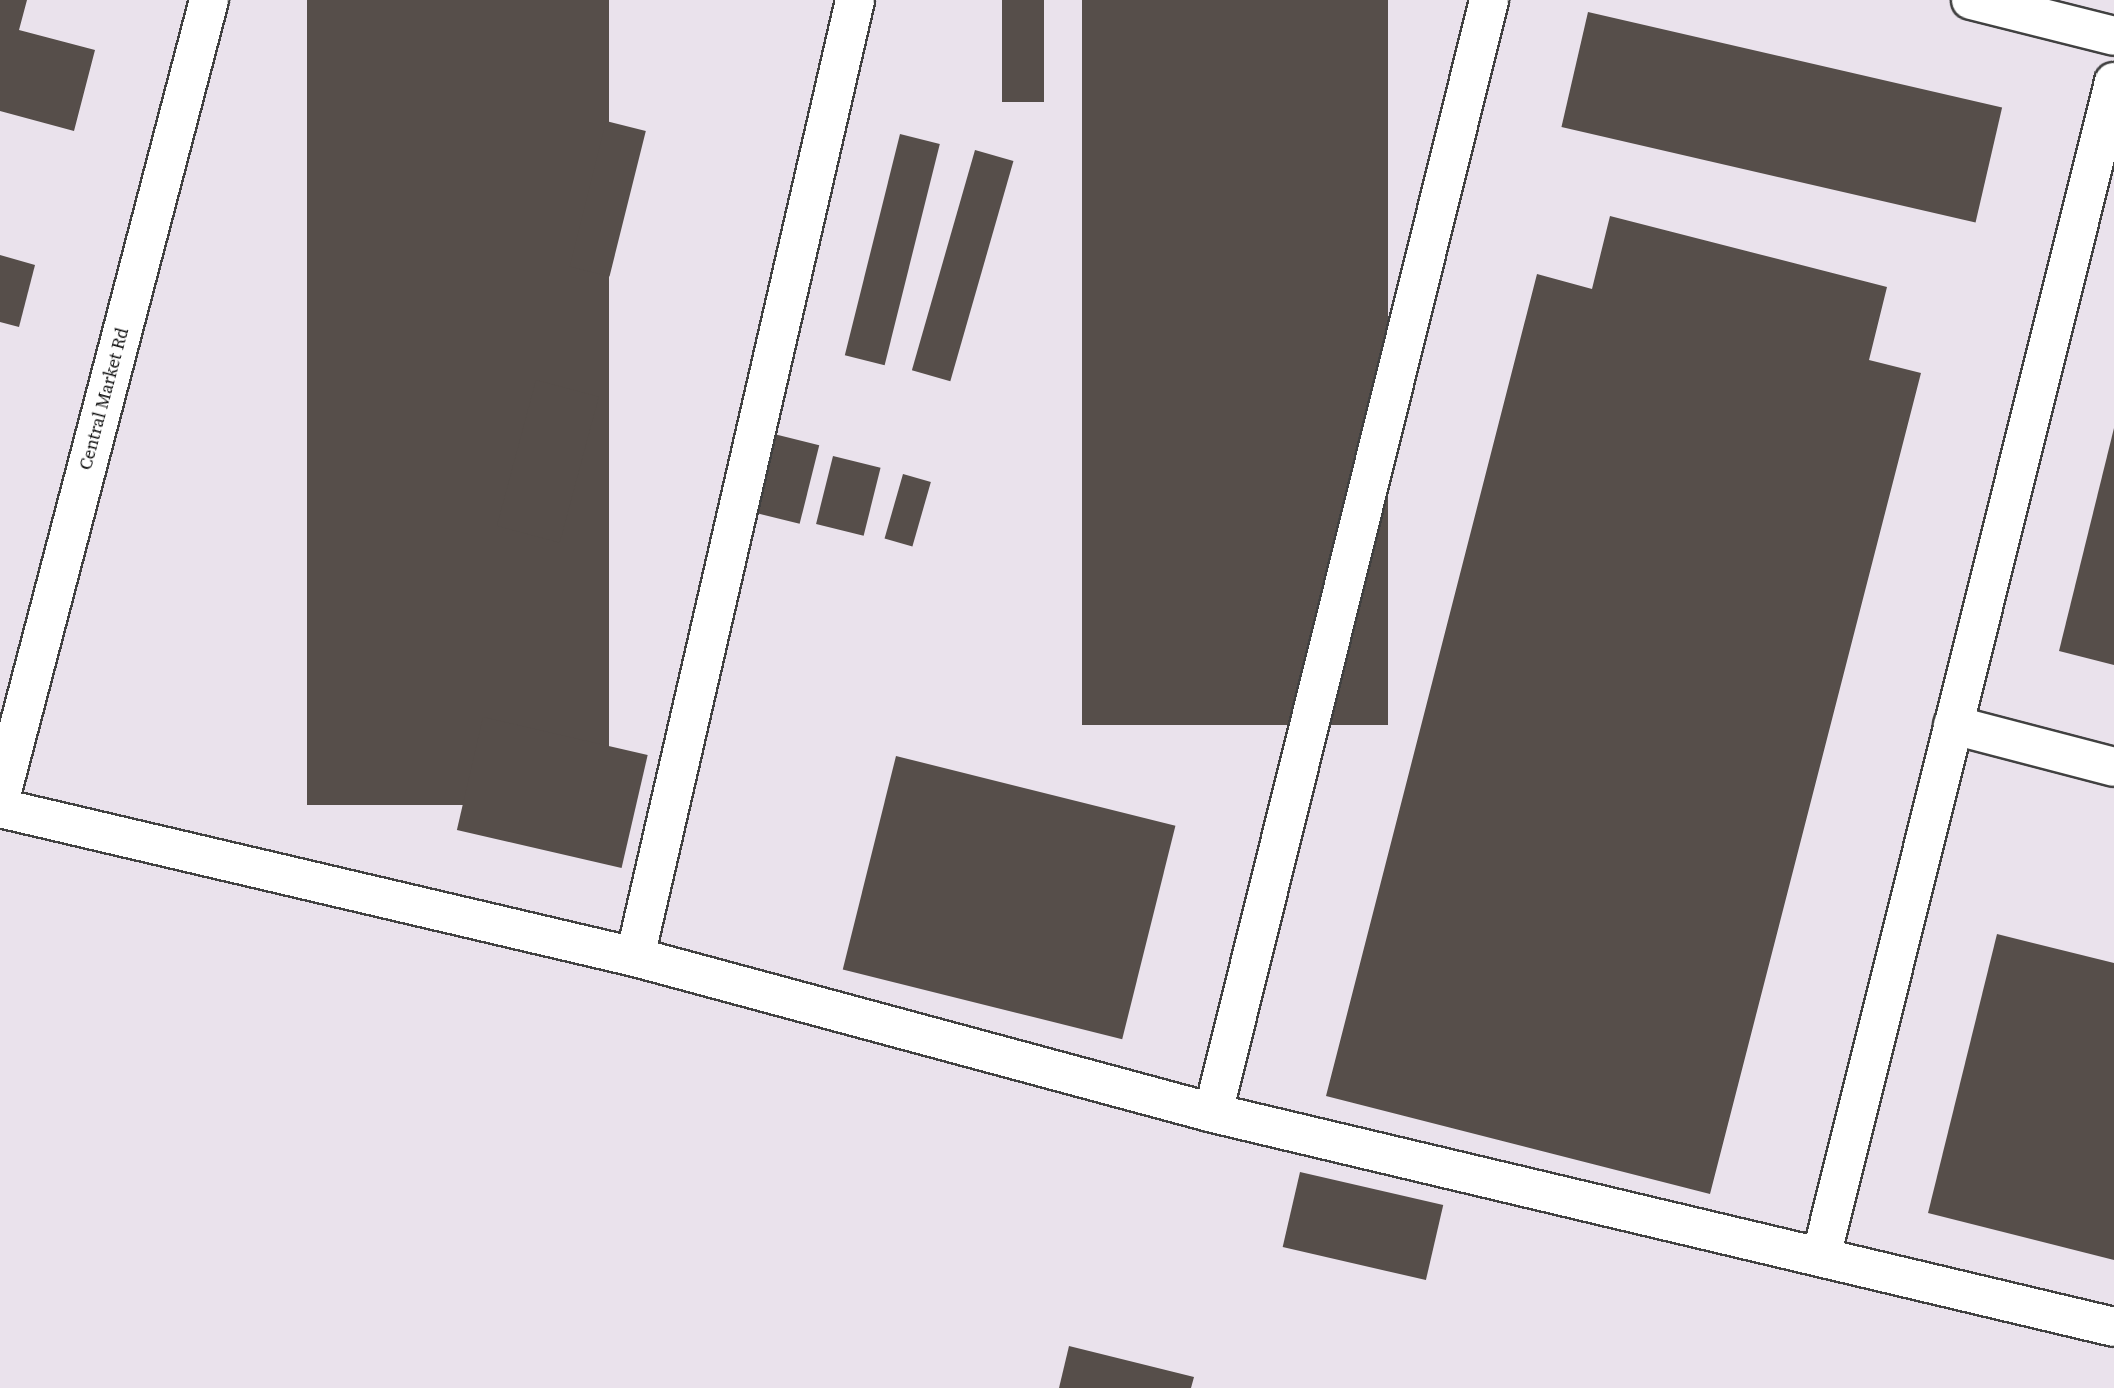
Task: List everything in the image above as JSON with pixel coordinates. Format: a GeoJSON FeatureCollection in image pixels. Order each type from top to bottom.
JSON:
{"type":"FeatureCollection","features":[{"type":"Feature","properties":{"kind":"street","name":"Central Market Rd"},"geometry":{"type":"LineString","coordinates":[[0,799],[209,0]]}},
{"type":"Feature","properties":{"kind":"street"},"geometry":{"type":"LineString","coordinates":[[635,957],[855,0]]}},
{"type":"Feature","properties":{"kind":"street"},"geometry":{"type":"LineString","coordinates":[[1213,1113],[1489,0]]}},
{"type":"Feature","properties":{"kind":"street"},"geometry":{"type":"LineString","coordinates":[[1971,0],[2114,36]]}},
{"type":"Feature","properties":{"kind":"street"},"geometry":{"type":"LineString","coordinates":[[1821,1257],[2114,82]]}},
{"type":"Feature","properties":{"kind":"street"},"geometry":{"type":"LineString","coordinates":[[1953,725],[2114,766]]}},
{"type":"Feature","properties":{"kind":"street"},"geometry":{"type":"LineString","coordinates":[[0,808],[635,957],[1213,1113],[2114,1327]]}},
{"type":"Feature","properties":{"kind":"shaded area"},"geometry":{"type":"Polygon","coordinates":[[[0,0],[2114,0],[2114,1388],[0,1388],[0,0]]]}},
{"type":"Feature","properties":{"kind":"building"},"geometry":{"type":"Polygon","coordinates":[[[0,0],[27,0],[19,30],[95,50],[74,131],[0,111],[0,0]]]}},
{"type":"Feature","properties":{"kind":"building"},"geometry":{"type":"Polygon","coordinates":[[[307,0],[609,0],[609,805],[307,805],[307,0]]]}},
{"type":"Feature","properties":{"kind":"building"},"geometry":{"type":"Polygon","coordinates":[[[1002,0],[1044,0],[1044,102],[1002,102],[1002,0]]]}},
{"type":"Feature","properties":{"kind":"building"},"geometry":{"type":"Polygon","coordinates":[[[1082,0],[1388,0],[1388,725],[1082,725],[1082,0]]]}},
{"type":"Feature","properties":{"kind":"building"},"geometry":{"type":"Polygon","coordinates":[[[1588,12],[2002,108],[1976,223],[1561,127],[1588,12]]]}},
{"type":"Feature","properties":{"kind":"building"},"geometry":{"type":"Polygon","coordinates":[[[606,121],[646,131],[609,276],[570,267],[606,121]]]}},
{"type":"Feature","properties":{"kind":"building"},"geometry":{"type":"Polygon","coordinates":[[[900,134],[940,144],[885,365],[845,355],[900,134]]]}},
{"type":"Feature","properties":{"kind":"building"},"geometry":{"type":"Polygon","coordinates":[[[975,150],[1013,161],[950,381],[912,370],[975,150]]]}},
{"type":"Feature","properties":{"kind":"building"},"geometry":{"type":"Polygon","coordinates":[[[1610,216],[1887,287],[1869,360],[1921,373],[1710,1194],[1326,1096],[1537,274],[1592,289],[1610,216]]]}},
{"type":"Feature","properties":{"kind":"building"},"geometry":{"type":"Polygon","coordinates":[[[0,255],[35,265],[19,327],[0,322],[0,255]]]}},
{"type":"Feature","properties":{"kind":"building"},"geometry":{"type":"Polygon","coordinates":[[[536,380],[599,397],[560,543],[497,526],[536,380]]]}},
{"type":"Feature","properties":{"kind":"building"},"geometry":{"type":"Polygon","coordinates":[[[2114,428],[2114,665],[2059,651],[2114,428]]]}},
{"type":"Feature","properties":{"kind":"building"},"geometry":{"type":"Polygon","coordinates":[[[762,431],[819,445],[800,524],[742,510],[762,431]]]}},
{"type":"Feature","properties":{"kind":"building"},"geometry":{"type":"Polygon","coordinates":[[[833,456],[881,468],[864,536],[816,524],[833,456]]]}},
{"type":"Feature","properties":{"kind":"building"},"geometry":{"type":"Polygon","coordinates":[[[903,474],[931,482],[912,546],[885,538],[903,474]]]}},
{"type":"Feature","properties":{"kind":"building"},"geometry":{"type":"Polygon","coordinates":[[[483,717],[648,755],[622,868],[457,830],[483,717]]]}},
{"type":"Feature","properties":{"kind":"building"},"geometry":{"type":"Polygon","coordinates":[[[896,756],[1175,826],[1122,1039],[843,969],[896,756]]]}},
{"type":"Feature","properties":{"kind":"building"},"geometry":{"type":"Polygon","coordinates":[[[1997,934],[2114,963],[2114,1260],[1928,1213],[1997,934]]]}},
{"type":"Feature","properties":{"kind":"building"},"geometry":{"type":"Polygon","coordinates":[[[1300,1172],[1443,1205],[1426,1280],[1283,1247],[1300,1172]]]}},
{"type":"Feature","properties":{"kind":"building"},"geometry":{"type":"Polygon","coordinates":[[[1069,1346],[1194,1377],[1191,1388],[1059,1388],[1069,1346]]]}}]}
